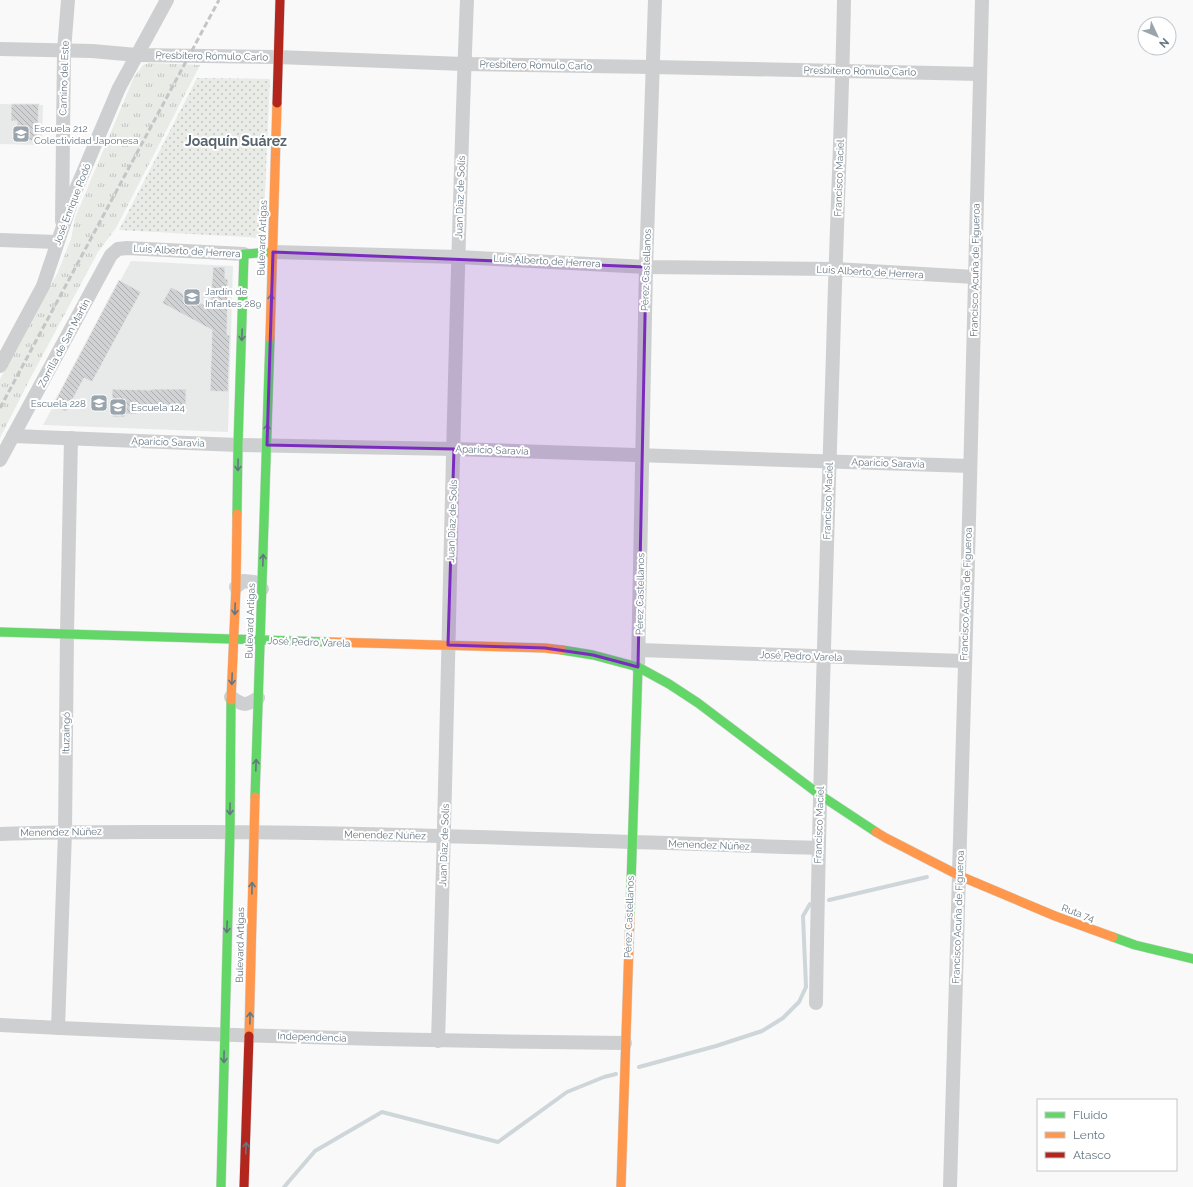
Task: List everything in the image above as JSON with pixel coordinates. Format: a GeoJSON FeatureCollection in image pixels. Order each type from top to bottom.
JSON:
{"type":"FeatureCollection","features":[{"type":"Feature","properties":{"kind":"street","name":"Camino del Este"},"geometry":{"type":"LineString","coordinates":[[60,235],[64,51],[68,0]]}},
{"type":"Feature","properties":{"kind":"street","name":"José Enrique Rodó"},"geometry":{"type":"LineString","coordinates":[[0,366],[43,286],[74,194],[119,88],[167,0]]}},
{"type":"Feature","properties":{"kind":"street","name":"Bulevard Artigas"},"geometry":{"type":"LineString","coordinates":[[244,1187],[250,1035],[254,832],[273,252],[277,57],[280,0]]}},
{"type":"Feature","properties":{"kind":"street","name":"Juan Díaz de Solís"},"geometry":{"type":"LineString","coordinates":[[438,1041],[458,257],[467,0]]}},
{"type":"Feature","properties":{"kind":"street","name":"Pérez Castellanos"},"geometry":{"type":"LineString","coordinates":[[621,1187],[639,650],[646,267],[655,0]]}},
{"type":"Feature","properties":{"kind":"street","name":"Francisco Maciel"},"geometry":{"type":"LineString","coordinates":[[816,1003],[818,848],[844,0]]}},
{"type":"Feature","properties":{"kind":"street","name":"Francisco Acuña de Figueroa"},"geometry":{"type":"LineString","coordinates":[[950,1187],[960,876],[964,661],[982,0]]}},
{"type":"Feature","properties":{"kind":"street"},"geometry":{"type":"LineString","coordinates":[[66,23],[80,43],[92,51]]}},
{"type":"Feature","properties":{"kind":"street","name":"Presbítero Rómulo Carlo"},"geometry":{"type":"LineString","coordinates":[[0,49],[464,64],[653,66],[980,74]]}},
{"type":"Feature","properties":{"kind":"street"},"geometry":{"type":"LineString","coordinates":[[0,240],[60,235]]}},
{"type":"Feature","properties":{"kind":"street","name":"Luis Alberto de Herrera"},"geometry":{"type":"LineString","coordinates":[[118,249],[127,248],[244,254],[273,252],[458,257],[646,267],[835,269],[975,277]]}},
{"type":"Feature","properties":{"kind":"street","name":"Zorrilla de San Martín"},"geometry":{"type":"LineString","coordinates":[[0,460],[111,255],[118,249]]}},
{"type":"Feature","properties":{"kind":"street","name":"Bulevard Artigas"},"geometry":{"type":"LineString","coordinates":[[221,1187],[230,832],[231,697],[236,587],[238,445],[244,254]]}},
{"type":"Feature","properties":{"kind":"street","name":"Aparicio Saravia"},"geometry":{"type":"LineString","coordinates":[[14,436],[238,445],[454,449],[970,466]]}},
{"type":"Feature","properties":{"kind":"street","name":"Ituzaingó"},"geometry":{"type":"LineString","coordinates":[[58,1028],[65,832],[71,438]]}},
{"type":"Feature","properties":{"kind":"street"},"geometry":{"type":"LineString","coordinates":[[236,587],[243,581],[254,582],[262,589]]}},
{"type":"Feature","properties":{"kind":"street","name":"José Pedro Varela"},"geometry":{"type":"LineString","coordinates":[[0,632],[545,648],[593,655],[638,667],[669,684],[698,703],[820,794]]}},
{"type":"Feature","properties":{"kind":"street","name":"José Pedro Varela"},"geometry":{"type":"LineString","coordinates":[[639,650],[964,661]]}},
{"type":"Feature","properties":{"kind":"street"},"geometry":{"type":"LineString","coordinates":[[231,697],[239,703],[249,704],[258,698]]}},
{"type":"Feature","properties":{"kind":"street","name":"Ruta 74"},"geometry":{"type":"LineString","coordinates":[[820,794],[886,838],[960,876],[1055,916],[1136,945],[1193,958]]}},
{"type":"Feature","properties":{"kind":"street","name":"Menendez Núñez"},"geometry":{"type":"LineString","coordinates":[[0,834],[65,832],[254,832],[444,836],[818,848]]}},
{"type":"Feature","properties":{"kind":"street","name":"Independencia"},"geometry":{"type":"LineString","coordinates":[[0,1025],[224,1035],[625,1044]]}},
{"type":"Feature","properties":{"kind":"highlighted area"},"geometry":{"type":"Polygon","coordinates":[[[273,252],[646,267],[638,667],[593,655],[545,648],[448,645],[454,449],[267,445],[273,252]]]}},
{"type":"Feature","properties":{"kind":"shaded area","name":"Escuela 212 Colectividad Japonesa"},"geometry":{"type":"Polygon","coordinates":[[[0,104],[43,105],[42,145],[0,144],[0,104]]]}},
{"type":"Feature","properties":{"kind":"shaded area"},"geometry":{"type":"Polygon","coordinates":[[[131,261],[233,266],[228,432],[43,425],[131,261]]]}},
{"type":"Feature","properties":{"kind":"green space"},"geometry":{"type":"Polygon","coordinates":[[[150,63],[200,65],[116,228],[98,252],[0,438],[0,379],[58,272],[71,239],[75,218],[134,77],[143,65],[150,63]]]}},
{"type":"Feature","properties":{"kind":"green space"},"geometry":{"type":"Polygon","coordinates":[[[197,78],[270,79],[263,238],[119,230],[197,78]]]}},
{"type":"Feature","properties":{"kind":"building"},"geometry":{"type":"Polygon","coordinates":[[[11,104],[39,104],[37,141],[17,140],[17,121],[11,121],[11,104]]]}},
{"type":"Feature","properties":{"kind":"building"},"geometry":{"type":"Polygon","coordinates":[[[213,267],[225,267],[225,279],[228,279],[227,335],[230,335],[228,392],[210,391],[212,330],[162,303],[171,287],[210,308],[213,267]]]}},
{"type":"Feature","properties":{"kind":"building"},"geometry":{"type":"Polygon","coordinates":[[[119,280],[141,292],[92,382],[84,378],[66,412],[53,405],[119,280]]]}},
{"type":"Feature","properties":{"kind":"building"},"geometry":{"type":"Polygon","coordinates":[[[112,389],[186,389],[186,408],[137,408],[137,414],[125,414],[125,417],[112,417],[112,389]]]}},
{"type":"Feature","properties":{"kind":"waterway"},"geometry":{"type":"LineString","coordinates":[[829,900],[927,877]]}},
{"type":"Feature","properties":{"kind":"waterway"},"geometry":{"type":"LineString","coordinates":[[639,1067],[716,1046],[762,1031],[783,1018],[799,1002],[806,987],[803,916],[810,904]]}},
{"type":"Feature","properties":{"kind":"waterway"},"geometry":{"type":"LineString","coordinates":[[284,1187],[315,1151],[382,1112],[498,1142],[567,1092],[604,1077],[616,1074]]}},
{"type":"Feature","properties":{"kind":"railway"},"geometry":{"type":"LineString","coordinates":[[0,408],[219,0]]}},
{"type":"Feature","properties":{"kind":"traffic: fast"},"geometry":{"type":"LineString","coordinates":[[237,514],[244,254],[273,252]]}},
{"type":"Feature","properties":{"kind":"traffic: fast"},"geometry":{"type":"LineString","coordinates":[[255,797],[270,338]]}},
{"type":"Feature","properties":{"kind":"traffic: fast"},"geometry":{"type":"LineString","coordinates":[[0,632],[330,642]]}},
{"type":"Feature","properties":{"kind":"traffic: fast"},"geometry":{"type":"LineString","coordinates":[[562,650],[593,655],[638,667],[669,684],[698,703],[820,795],[876,832]]}},
{"type":"Feature","properties":{"kind":"traffic: fast"},"geometry":{"type":"LineString","coordinates":[[630,915],[638,667]]}},
{"type":"Feature","properties":{"kind":"traffic: fast"},"geometry":{"type":"LineString","coordinates":[[221,1187],[230,832],[231,700]]}},
{"type":"Feature","properties":{"kind":"traffic: fast"},"geometry":{"type":"LineString","coordinates":[[1113,937],[1135,945],[1193,959]]}},
{"type":"Feature","properties":{"kind":"traffic: slow"},"geometry":{"type":"LineString","coordinates":[[270,338],[277,103]]}},
{"type":"Feature","properties":{"kind":"traffic: slow"},"geometry":{"type":"LineString","coordinates":[[231,700],[236,587],[237,514]]}},
{"type":"Feature","properties":{"kind":"traffic: slow"},"geometry":{"type":"LineString","coordinates":[[330,642],[545,648],[562,650]]}},
{"type":"Feature","properties":{"kind":"traffic: slow"},"geometry":{"type":"LineString","coordinates":[[249,1036],[255,797]]}},
{"type":"Feature","properties":{"kind":"traffic: slow"},"geometry":{"type":"LineString","coordinates":[[876,832],[960,876],[1055,916],[1113,937]]}},
{"type":"Feature","properties":{"kind":"traffic: slow"},"geometry":{"type":"LineString","coordinates":[[621,1187],[630,915]]}},
{"type":"Feature","properties":{"kind":"traffic: jam"},"geometry":{"type":"LineString","coordinates":[[277,103],[280,0]]}},
{"type":"Feature","properties":{"kind":"traffic: jam"},"geometry":{"type":"LineString","coordinates":[[244,1187],[249,1036]]}},
{"type":"Feature","properties":{"kind":"place","name":"Escuela 212 Colectividad Japonesa"},"geometry":{"type":"Point","coordinates":[21,134]}},
{"type":"Feature","properties":{"kind":"place","name":"Jardín de Infantes 289"},"geometry":{"type":"Point","coordinates":[192,297]}},
{"type":"Feature","properties":{"kind":"place","name":"Escuela 228"},"geometry":{"type":"Point","coordinates":[99,403]}},
{"type":"Feature","properties":{"kind":"place","name":"Escuela 124"},"geometry":{"type":"Point","coordinates":[118,407]}},
{"type":"Feature","properties":{"kind":"district","name":"Joaquín Suárez"},"geometry":{"type":"Point","coordinates":[236,141]}}]}
